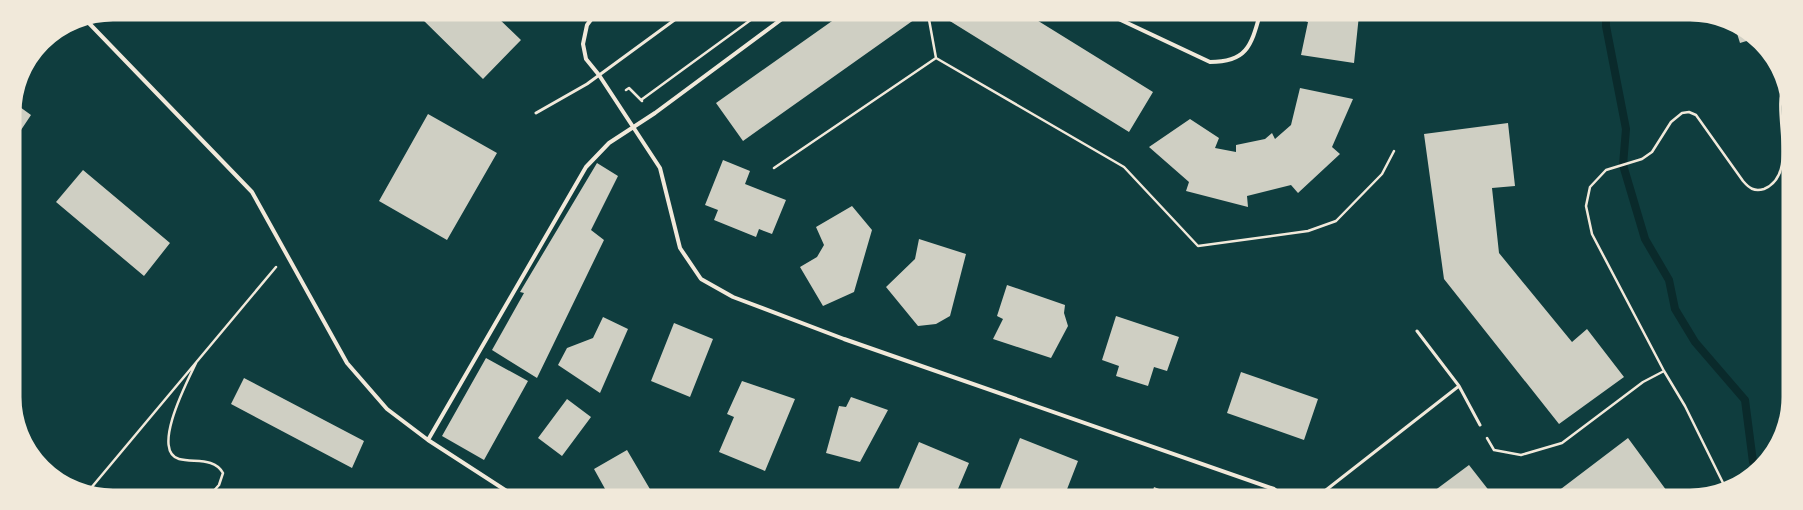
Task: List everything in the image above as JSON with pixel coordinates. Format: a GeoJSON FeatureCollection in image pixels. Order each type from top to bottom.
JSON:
{"type":"FeatureCollection","features":[{"type":"Feature","properties":{"kind":"street"},"geometry":{"type":"LineString","coordinates":[[592,19],[587,26],[584,44],[586,58],[614,97],[660,168],[680,248],[701,279],[733,297],[844,339],[1277,491]]}},
{"type":"Feature","properties":{"kind":"street"},"geometry":{"type":"LineString","coordinates":[[428,440],[586,167],[608,143],[655,113],[782,19]]}},
{"type":"Feature","properties":{"kind":"street"},"geometry":{"type":"LineString","coordinates":[[1119,19],[1210,62],[1227,62],[1238,58],[1246,50],[1255,32],[1259,19]]}},
{"type":"Feature","properties":{"kind":"street"},"geometry":{"type":"LineString","coordinates":[[88,22],[252,192],[347,363],[387,409],[428,440],[507,491]]}},
{"type":"Feature","properties":{"kind":"lane"},"geometry":{"type":"LineString","coordinates":[[536,113],[599,75],[676,19]]}},
{"type":"Feature","properties":{"kind":"lane"},"geometry":{"type":"LineString","coordinates":[[1417,331],[1459,386],[1480,425]]}},
{"type":"Feature","properties":{"kind":"lane"},"geometry":{"type":"LineString","coordinates":[[1325,491],[1459,386]]}},
{"type":"Feature","properties":{"kind":"path"},"geometry":{"type":"LineString","coordinates":[[641,100],[753,19]]}},
{"type":"Feature","properties":{"kind":"path"},"geometry":{"type":"LineString","coordinates":[[929,19],[936,58],[1124,167],[1198,246],[1308,231],[1336,221],[1382,174],[1394,151]]}},
{"type":"Feature","properties":{"kind":"path"},"geometry":{"type":"LineString","coordinates":[[774,168],[936,58]]}},
{"type":"Feature","properties":{"kind":"path"},"geometry":{"type":"LineString","coordinates":[[614,97],[629,88],[655,113]]}},
{"type":"Feature","properties":{"kind":"path"},"geometry":{"type":"LineString","coordinates":[[1724,485],[1685,406],[1664,371],[1592,234],[1586,206],[1590,187],[1606,170],[1642,159],[1652,152],[1672,122],[1682,113],[1689,112],[1696,115],[1743,181],[1750,188],[1759,191],[1769,187],[1781,172],[1783,146],[1780,112],[1782,93]]}},
{"type":"Feature","properties":{"kind":"path"},"geometry":{"type":"LineString","coordinates":[[91,488],[286,254]]}},
{"type":"Feature","properties":{"kind":"path"},"geometry":{"type":"LineString","coordinates":[[198,359],[175,409],[168,437],[170,451],[177,458],[211,463],[220,468],[223,473],[219,486],[214,491]]}},
{"type":"Feature","properties":{"kind":"path"},"geometry":{"type":"LineString","coordinates":[[1480,425],[1494,450],[1521,455],[1562,443],[1643,382],[1664,371]]}},
{"type":"Feature","properties":{"kind":"building"},"geometry":{"type":"Polygon","coordinates":[[[422,19],[499,19],[521,40],[483,79],[422,19]]]}},
{"type":"Feature","properties":{"kind":"building"},"geometry":{"type":"Polygon","coordinates":[[[835,19],[915,19],[743,141],[716,103],[835,19]]]}},
{"type":"Feature","properties":{"kind":"building"},"geometry":{"type":"Polygon","coordinates":[[[947,19],[1035,19],[1153,92],[1129,132],[947,19]]]}},
{"type":"Feature","properties":{"kind":"building"},"geometry":{"type":"Polygon","coordinates":[[[1301,19],[1359,19],[1354,63],[1301,55],[1308,22],[1301,19]]]}},
{"type":"Feature","properties":{"kind":"building"},"geometry":{"type":"Polygon","coordinates":[[[1736,32],[1749,40],[1740,43],[1736,32]]]}},
{"type":"Feature","properties":{"kind":"building"},"geometry":{"type":"Polygon","coordinates":[[[1300,88],[1353,99],[1332,147],[1340,154],[1298,193],[1291,185],[1247,196],[1248,207],[1186,191],[1189,182],[1149,147],[1190,119],[1219,138],[1215,148],[1236,152],[1236,145],[1265,139],[1272,133],[1275,139],[1291,125],[1300,88]]]}},
{"type":"Feature","properties":{"kind":"building"},"geometry":{"type":"Polygon","coordinates":[[[19,106],[31,115],[19,133],[19,106]]]}},
{"type":"Feature","properties":{"kind":"building"},"geometry":{"type":"Polygon","coordinates":[[[428,114],[497,153],[447,240],[379,201],[428,114]]]}},
{"type":"Feature","properties":{"kind":"building"},"geometry":{"type":"Polygon","coordinates":[[[1508,123],[1515,186],[1492,188],[1499,253],[1572,342],[1587,329],[1624,377],[1559,424],[1444,279],[1424,134],[1508,123]]]}},
{"type":"Feature","properties":{"kind":"building"},"geometry":{"type":"Polygon","coordinates":[[[723,160],[750,171],[745,184],[786,200],[772,234],[759,229],[756,237],[714,220],[718,210],[705,205],[723,160]]]}},
{"type":"Feature","properties":{"kind":"building"},"geometry":{"type":"Polygon","coordinates":[[[597,163],[618,176],[591,230],[604,240],[537,378],[492,350],[524,293],[520,292],[597,163]]]}},
{"type":"Feature","properties":{"kind":"building"},"geometry":{"type":"Polygon","coordinates":[[[83,170],[170,243],[144,276],[56,202],[83,170]]]}},
{"type":"Feature","properties":{"kind":"building"},"geometry":{"type":"Polygon","coordinates":[[[852,206],[872,230],[854,292],[823,306],[800,267],[817,257],[824,245],[816,227],[852,206]]]}},
{"type":"Feature","properties":{"kind":"building"},"geometry":{"type":"Polygon","coordinates":[[[919,239],[966,254],[950,316],[936,324],[918,326],[886,287],[915,259],[919,239]]]}},
{"type":"Feature","properties":{"kind":"building"},"geometry":{"type":"Polygon","coordinates":[[[1007,285],[1065,305],[1064,313],[1068,326],[1051,358],[993,339],[1003,319],[997,316],[1007,285]]]}},
{"type":"Feature","properties":{"kind":"building"},"geometry":{"type":"Polygon","coordinates":[[[1116,316],[1179,337],[1167,371],[1154,367],[1148,386],[1116,376],[1119,366],[1102,360],[1116,316]]]}},
{"type":"Feature","properties":{"kind":"building"},"geometry":{"type":"Polygon","coordinates":[[[603,317],[628,329],[600,393],[558,365],[567,348],[593,338],[603,317]]]}},
{"type":"Feature","properties":{"kind":"building"},"geometry":{"type":"Polygon","coordinates":[[[674,323],[713,339],[690,397],[651,381],[674,323]]]}},
{"type":"Feature","properties":{"kind":"building"},"geometry":{"type":"Polygon","coordinates":[[[486,358],[528,381],[484,460],[442,436],[486,358]]]}},
{"type":"Feature","properties":{"kind":"building"},"geometry":{"type":"Polygon","coordinates":[[[1241,372],[1318,399],[1304,440],[1227,413],[1241,372]]]}},
{"type":"Feature","properties":{"kind":"building"},"geometry":{"type":"Polygon","coordinates":[[[244,378],[364,441],[352,468],[231,404],[244,378]]]}},
{"type":"Feature","properties":{"kind":"building"},"geometry":{"type":"Polygon","coordinates":[[[742,381],[795,399],[765,471],[719,452],[734,417],[727,414],[742,381]]]}},
{"type":"Feature","properties":{"kind":"building"},"geometry":{"type":"Polygon","coordinates":[[[851,397],[888,410],[860,462],[826,453],[839,406],[846,407],[851,397]]]}},
{"type":"Feature","properties":{"kind":"building"},"geometry":{"type":"Polygon","coordinates":[[[567,399],[591,417],[562,456],[538,438],[567,399]]]}},
{"type":"Feature","properties":{"kind":"building"},"geometry":{"type":"Polygon","coordinates":[[[1020,438],[1078,461],[1066,491],[999,491],[1020,438]]]}},
{"type":"Feature","properties":{"kind":"building"},"geometry":{"type":"Polygon","coordinates":[[[1628,438],[1667,491],[1558,491],[1628,438]]]}},
{"type":"Feature","properties":{"kind":"building"},"geometry":{"type":"Polygon","coordinates":[[[919,442],[969,463],[957,491],[898,491],[919,442]]]}},
{"type":"Feature","properties":{"kind":"building"},"geometry":{"type":"Polygon","coordinates":[[[627,450],[651,491],[606,491],[594,469],[627,450]]]}},
{"type":"Feature","properties":{"kind":"building"},"geometry":{"type":"Polygon","coordinates":[[[1469,465],[1489,491],[1434,491],[1469,465]]]}},
{"type":"Feature","properties":{"kind":"building"},"geometry":{"type":"Polygon","coordinates":[[[1154,487],[1164,491],[1153,491],[1154,487]]]}},
{"type":"Feature","properties":{"kind":"waterway"},"geometry":{"type":"LineString","coordinates":[[1606,19],[1606,26],[1626,129],[1623,165],[1645,239],[1669,280],[1675,309],[1695,342],[1745,400],[1753,462],[1755,465]]}}]}
